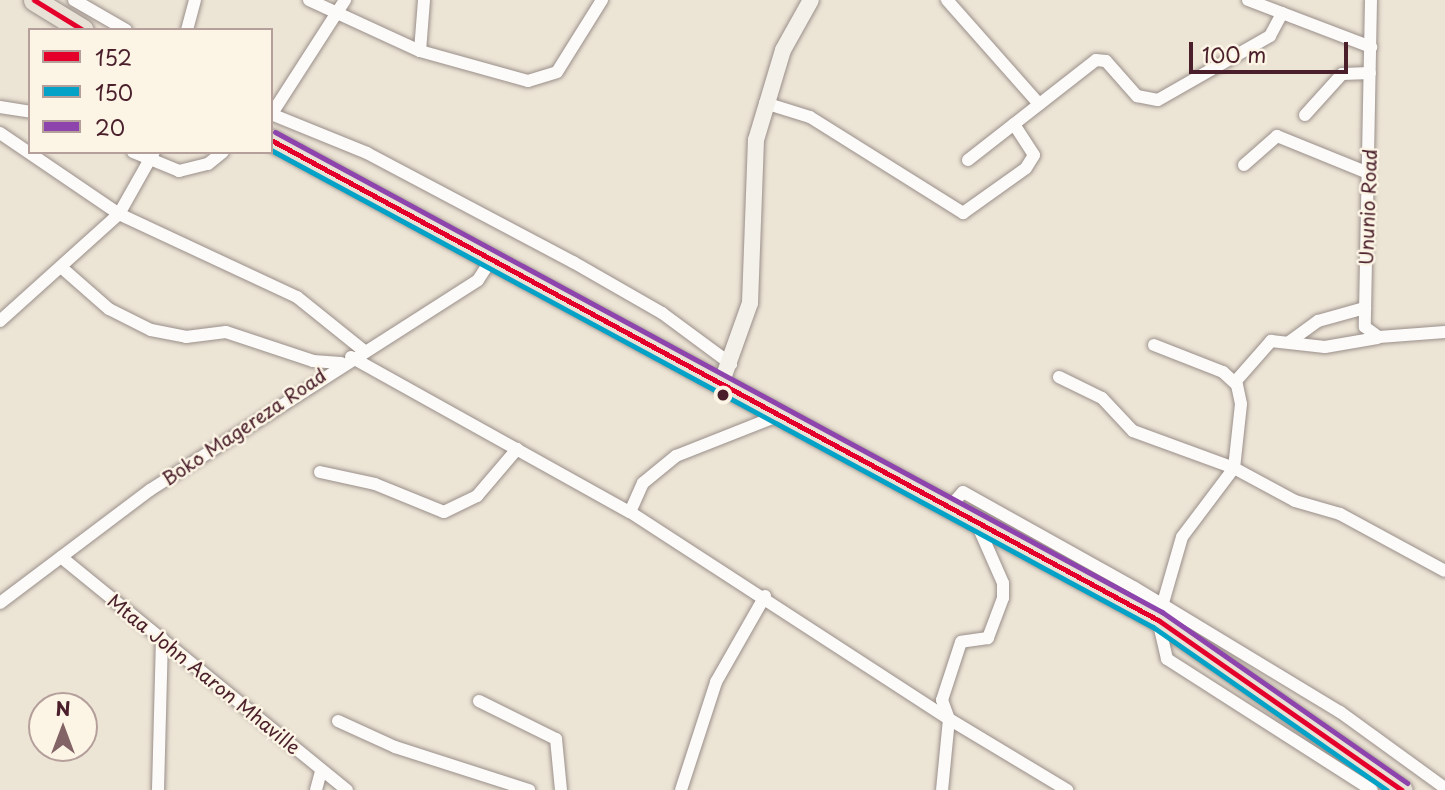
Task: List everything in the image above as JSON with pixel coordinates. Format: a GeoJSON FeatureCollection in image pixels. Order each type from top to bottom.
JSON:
{"type":"FeatureCollection","features":[{"type":"Feature","properties":{"kind":"highway"},"geometry":{"type":"LineString","coordinates":[[34,0],[80,28]]}},
{"type":"Feature","properties":{"kind":"highway"},"geometry":{"type":"LineString","coordinates":[[273,141],[721,384],[783,414],[976,523],[1161,612],[1402,790]]}},
{"type":"Feature","properties":{"kind":"street"},"geometry":{"type":"LineString","coordinates":[[74,0],[123,28]]}},
{"type":"Feature","properties":{"kind":"street"},"geometry":{"type":"LineString","coordinates":[[188,28],[195,0]]}},
{"type":"Feature","properties":{"kind":"street"},"geometry":{"type":"LineString","coordinates":[[309,0],[420,51],[496,77],[546,79],[602,0]]}},
{"type":"Feature","properties":{"kind":"street"},"geometry":{"type":"LineString","coordinates":[[273,113],[341,14],[345,0]]}},
{"type":"Feature","properties":{"kind":"street"},"geometry":{"type":"LineString","coordinates":[[420,51],[424,0]]}},
{"type":"Feature","properties":{"kind":"street"},"geometry":{"type":"LineString","coordinates":[[721,384],[731,364],[750,303],[755,155],[765,103],[783,50],[811,0]]}},
{"type":"Feature","properties":{"kind":"street"},"geometry":{"type":"LineString","coordinates":[[947,0],[1039,104]]}},
{"type":"Feature","properties":{"kind":"street"},"geometry":{"type":"LineString","coordinates":[[1248,0],[1371,47]]}},
{"type":"Feature","properties":{"kind":"street","name":"Ununio Road"},"geometry":{"type":"LineString","coordinates":[[1371,0],[1365,308],[1367,333],[1379,337]]}},
{"type":"Feature","properties":{"kind":"street"},"geometry":{"type":"LineString","coordinates":[[968,160],[1101,59],[1137,96],[1158,100],[1269,36],[1282,13]]}},
{"type":"Feature","properties":{"kind":"street"},"geometry":{"type":"LineString","coordinates":[[1306,115],[1342,74],[1370,73]]}},
{"type":"Feature","properties":{"kind":"street"},"geometry":{"type":"LineString","coordinates":[[765,103],[810,117],[963,213],[1026,168],[1034,155],[1014,124]]}},
{"type":"Feature","properties":{"kind":"street"},"geometry":{"type":"LineString","coordinates":[[0,107],[28,112]]}},
{"type":"Feature","properties":{"kind":"street"},"geometry":{"type":"LineString","coordinates":[[273,114],[367,153],[573,261],[663,313],[731,364]]}},
{"type":"Feature","properties":{"kind":"street"},"geometry":{"type":"LineString","coordinates":[[0,133],[28,152]]}},
{"type":"Feature","properties":{"kind":"street"},"geometry":{"type":"LineString","coordinates":[[1244,164],[1277,136],[1368,173]]}},
{"type":"Feature","properties":{"kind":"street"},"geometry":{"type":"LineString","coordinates":[[31,154],[120,214],[297,298],[363,350]]}},
{"type":"Feature","properties":{"kind":"street"},"geometry":{"type":"LineString","coordinates":[[0,321],[120,214],[152,158],[194,170],[220,154]]}},
{"type":"Feature","properties":{"kind":"street","name":"Boko Magereza Road"},"geometry":{"type":"LineString","coordinates":[[0,603],[61,557],[346,360],[478,280],[491,260]]}},
{"type":"Feature","properties":{"kind":"street"},"geometry":{"type":"LineString","coordinates":[[61,267],[109,309],[151,330],[186,337],[226,332],[313,361],[346,360],[517,449],[630,512],[765,596],[949,719],[1067,790]]}},
{"type":"Feature","properties":{"kind":"street"},"geometry":{"type":"LineString","coordinates":[[1289,342],[1318,321],[1365,308]]}},
{"type":"Feature","properties":{"kind":"street"},"geometry":{"type":"LineString","coordinates":[[1235,382],[1264,345],[1289,342],[1325,347],[1379,337],[1445,332]]}},
{"type":"Feature","properties":{"kind":"street"},"geometry":{"type":"LineString","coordinates":[[1154,345],[1235,382]]}},
{"type":"Feature","properties":{"kind":"street"},"geometry":{"type":"LineString","coordinates":[[1059,377],[1102,398],[1133,431],[1234,468],[1295,502],[1340,514],[1445,571]]}},
{"type":"Feature","properties":{"kind":"street"},"geometry":{"type":"LineString","coordinates":[[1235,382],[1241,404],[1234,468],[1182,537],[1161,612],[1167,659],[1372,790]]}},
{"type":"Feature","properties":{"kind":"street"},"geometry":{"type":"LineString","coordinates":[[630,512],[643,483],[676,456],[720,433],[783,414]]}},
{"type":"Feature","properties":{"kind":"street"},"geometry":{"type":"LineString","coordinates":[[320,472],[375,484],[444,512],[477,496],[517,449]]}},
{"type":"Feature","properties":{"kind":"street"},"geometry":{"type":"LineString","coordinates":[[949,508],[963,492],[1161,612],[1340,712],[1445,788]]}},
{"type":"Feature","properties":{"kind":"street"},"geometry":{"type":"LineString","coordinates":[[942,790],[949,719],[942,690],[961,642],[988,638],[1003,598],[1003,583],[976,523]]}},
{"type":"Feature","properties":{"kind":"street","name":"Mtaa John Aaron Mhaville"},"geometry":{"type":"LineString","coordinates":[[61,557],[347,790]]}},
{"type":"Feature","properties":{"kind":"street"},"geometry":{"type":"LineString","coordinates":[[681,790],[716,682],[765,596]]}},
{"type":"Feature","properties":{"kind":"street"},"geometry":{"type":"LineString","coordinates":[[158,790],[162,638]]}},
{"type":"Feature","properties":{"kind":"street"},"geometry":{"type":"LineString","coordinates":[[479,701],[556,739],[561,790]]}},
{"type":"Feature","properties":{"kind":"street"},"geometry":{"type":"LineString","coordinates":[[338,721],[395,747],[529,790]]}},
{"type":"Feature","properties":{"kind":"street"},"geometry":{"type":"LineString","coordinates":[[316,790],[321,771]]}},
{"type":"Feature","properties":{"kind":"transit line","name":"152"},"geometry":{"type":"LineString","coordinates":[[34,0],[80,28]]}},
{"type":"Feature","properties":{"kind":"transit line","name":"20"},"geometry":{"type":"LineString","coordinates":[[275,132],[1162,612],[1407,783]]}},
{"type":"Feature","properties":{"kind":"transit line","name":"152"},"geometry":{"type":"LineString","coordinates":[[273,141],[1158,620],[1402,790]]}},
{"type":"Feature","properties":{"kind":"transit line","name":"150"},"geometry":{"type":"LineString","coordinates":[[273,151],[1153,627],[1387,790]]}}]}
